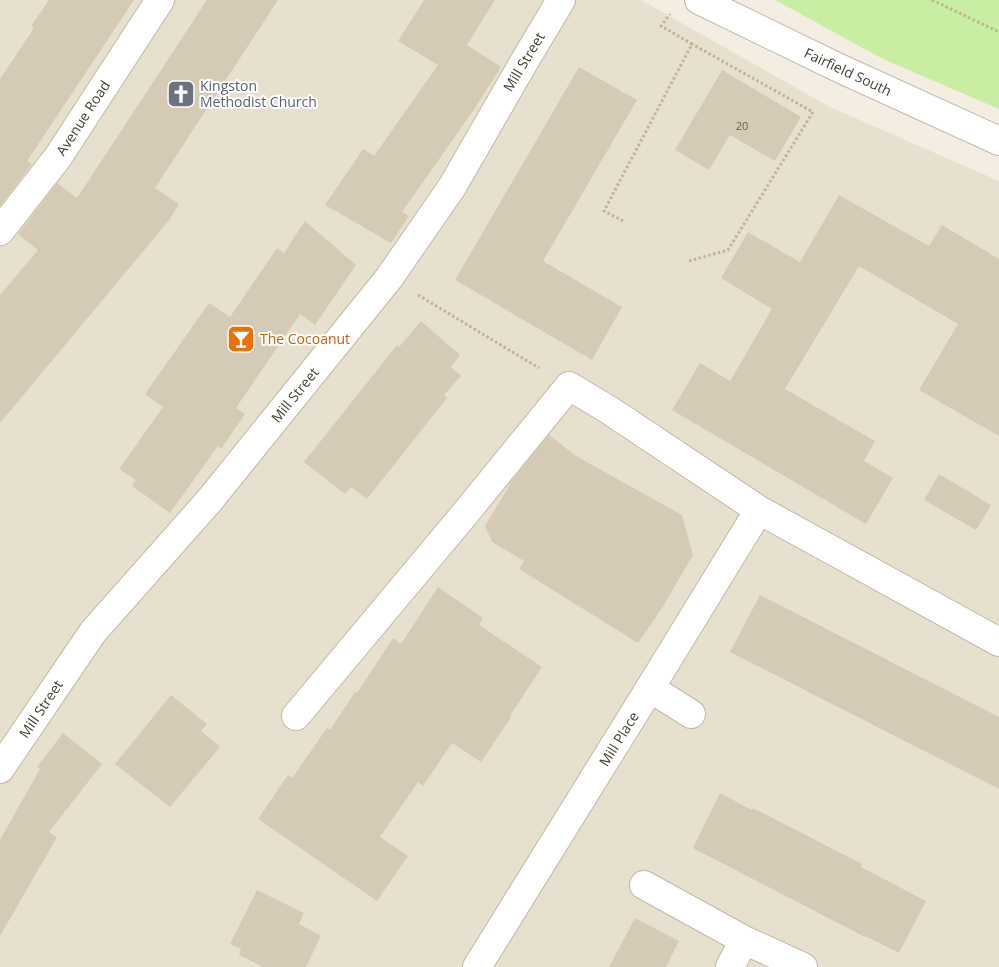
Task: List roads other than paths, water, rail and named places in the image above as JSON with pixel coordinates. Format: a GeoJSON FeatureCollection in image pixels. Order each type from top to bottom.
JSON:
{"type":"FeatureCollection","features":[{"type":"Feature","properties":{"kind":"street","name":"Avenue Road"},"geometry":{"type":"LineString","coordinates":[[0,231],[58,157],[160,0]]}},
{"type":"Feature","properties":{"kind":"street","name":"Mill Street"},"geometry":{"type":"LineString","coordinates":[[0,769],[93,632],[209,501],[389,278],[452,187],[561,0]]}},
{"type":"Feature","properties":{"kind":"street","name":"Fairfield South"},"geometry":{"type":"LineString","coordinates":[[699,0],[839,68],[999,141]]}},
{"type":"Feature","properties":{"kind":"street"},"geometry":{"type":"LineString","coordinates":[[296,716],[569,386],[759,510],[999,642]]}},
{"type":"Feature","properties":{"kind":"street","name":"Mill Place"},"geometry":{"type":"LineString","coordinates":[[483,965],[759,510]]}},
{"type":"Feature","properties":{"kind":"street"},"geometry":{"type":"LineString","coordinates":[[650,688],[691,714]]}},
{"type":"Feature","properties":{"kind":"street"},"geometry":{"type":"LineString","coordinates":[[644,885],[744,940],[801,966]]}},
{"type":"Feature","properties":{"kind":"street"},"geometry":{"type":"LineString","coordinates":[[730,967],[744,940]]}},
{"type":"Feature","properties":{"kind":"place","name":"Kingston Methodist Church"},"geometry":{"type":"Point","coordinates":[181,94]}},
{"type":"Feature","properties":{"kind":"place","name":"The Cocoanut"},"geometry":{"type":"Point","coordinates":[241,339]}}]}
